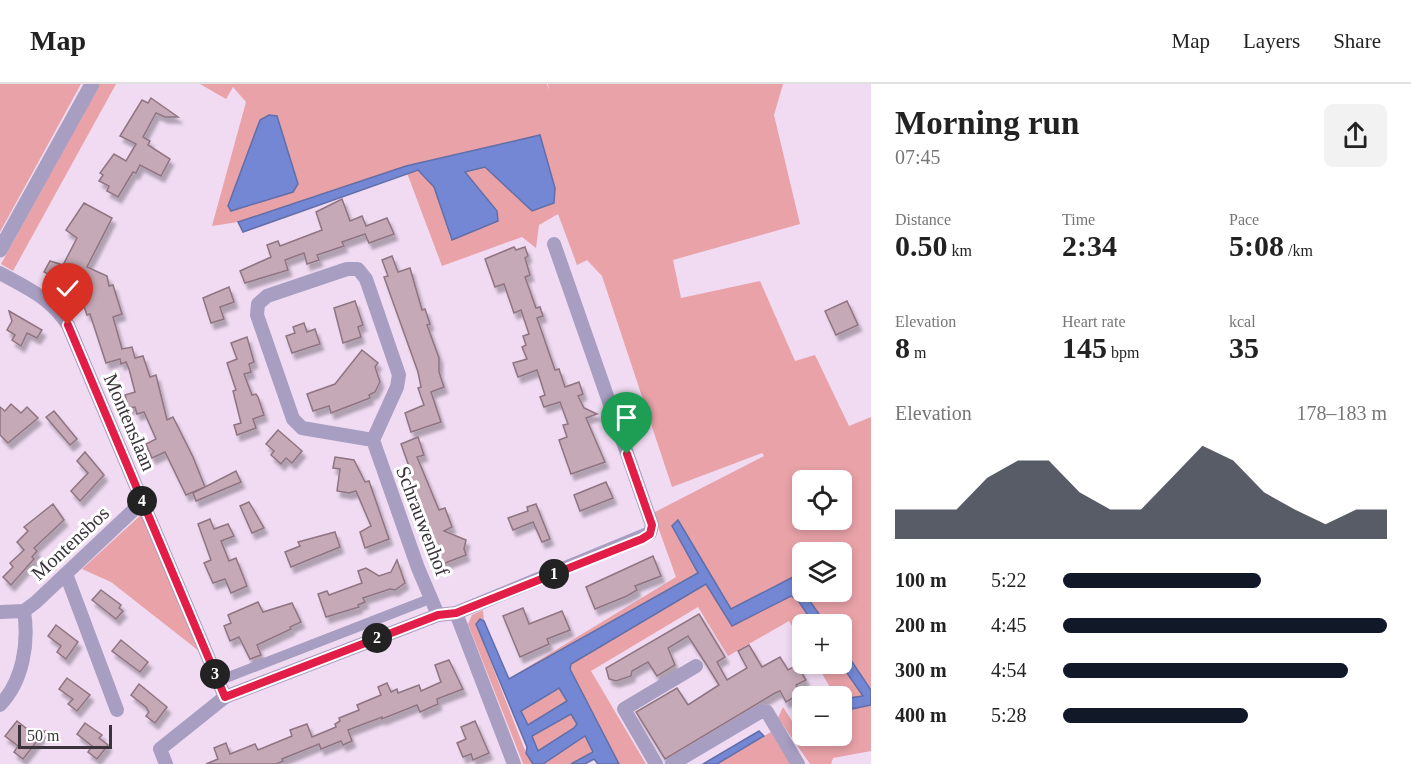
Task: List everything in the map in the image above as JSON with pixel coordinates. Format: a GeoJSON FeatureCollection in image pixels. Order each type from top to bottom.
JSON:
{"type":"FeatureCollection","features":[{"type":"Feature","properties":{"kind":"street"},"geometry":{"type":"LineString","coordinates":[[0,250],[92,84]]}},
{"type":"Feature","properties":{"kind":"street"},"geometry":{"type":"LineString","coordinates":[[166,764],[160,750],[225,697],[438,615],[456,613],[650,534],[652,525],[554,244]]}},
{"type":"Feature","properties":{"kind":"street"},"geometry":{"type":"LineString","coordinates":[[347,269],[358,269],[366,279],[399,375],[398,387],[373,440],[302,428],[293,419],[257,315],[258,304],[267,296],[347,269]]}},
{"type":"Feature","properties":{"kind":"street","name":"Montenslaan"},"geometry":{"type":"LineString","coordinates":[[0,273],[45,298],[57,308],[68,325],[225,697]]}},
{"type":"Feature","properties":{"kind":"street","name":"Schrauwenhof"},"geometry":{"type":"LineString","coordinates":[[373,440],[418,568],[438,615]]}},
{"type":"Feature","properties":{"kind":"street","name":"Montensbos"},"geometry":{"type":"LineString","coordinates":[[24,611],[142,502]]}},
{"type":"Feature","properties":{"kind":"street"},"geometry":{"type":"LineString","coordinates":[[66,574],[117,710]]}},
{"type":"Feature","properties":{"kind":"street"},"geometry":{"type":"LineString","coordinates":[[218,681],[432,598]]}},
{"type":"Feature","properties":{"kind":"street"},"geometry":{"type":"LineString","coordinates":[[0,612],[24,611],[26,625],[21,672],[0,705]]}},
{"type":"Feature","properties":{"kind":"street"},"geometry":{"type":"LineString","coordinates":[[456,613],[514,764]]}},
{"type":"Feature","properties":{"kind":"street"},"geometry":{"type":"LineString","coordinates":[[656,764],[624,709],[696,666]]}},
{"type":"Feature","properties":{"kind":"street"},"geometry":{"type":"LineString","coordinates":[[672,764],[760,712],[767,712],[798,764]]}},
{"type":"Feature","properties":{"kind":"shaded area"},"geometry":{"type":"Polygon","coordinates":[[[0,84],[81,84],[0,232],[0,84]]]}},
{"type":"Feature","properties":{"kind":"shaded area"},"geometry":{"type":"Polygon","coordinates":[[[100,84],[116,84],[13,271],[1,264],[100,84]]]}},
{"type":"Feature","properties":{"kind":"shaded area"},"geometry":{"type":"Polygon","coordinates":[[[200,84],[547,84],[549,90],[548,84],[783,84],[774,115],[800,224],[673,260],[681,298],[760,281],[795,361],[815,355],[849,426],[871,417],[871,690],[852,662],[852,614],[819,614],[811,602],[852,602],[852,542],[792,542],[792,578],[731,609],[672,526],[698,573],[508,679],[676,577],[653,513],[764,456],[762,453],[672,487],[602,276],[587,260],[577,265],[558,214],[539,225],[536,248],[522,237],[442,266],[407,173],[418,170],[434,187],[451,240],[497,211],[465,173],[485,167],[532,211],[540,136],[406,166],[238,222],[212,226],[246,102],[233,87],[226,99],[200,84]]]}},
{"type":"Feature","properties":{"kind":"shaded area"},"geometry":{"type":"Polygon","coordinates":[[[143,513],[199,651],[111,582],[82,569],[143,513]]]}},
{"type":"Feature","properties":{"kind":"shaded area"},"geometry":{"type":"Polygon","coordinates":[[[706,584],[732,626],[791,596],[792,602],[799,602],[807,614],[792,614],[792,626],[789,621],[728,656],[698,607],[591,671],[646,764],[619,764],[570,669],[571,664],[706,584]]]}},
{"type":"Feature","properties":{"kind":"shaded area"},"geometry":{"type":"Polygon","coordinates":[[[483,610],[484,621],[480,619],[476,624],[526,753],[533,764],[523,764],[468,624],[472,615],[483,610]]]}},
{"type":"Feature","properties":{"kind":"shaded area"},"geometry":{"type":"Polygon","coordinates":[[[822,674],[848,674],[863,696],[852,698],[852,686],[829,686],[822,674]]]}},
{"type":"Feature","properties":{"kind":"shaded area"},"geometry":{"type":"Polygon","coordinates":[[[559,688],[567,701],[528,725],[521,712],[559,688]]]}},
{"type":"Feature","properties":{"kind":"shaded area"},"geometry":{"type":"Polygon","coordinates":[[[871,705],[871,751],[833,758],[831,764],[810,764],[797,746],[852,746],[852,709],[871,705]]]}},
{"type":"Feature","properties":{"kind":"shaded area"},"geometry":{"type":"Polygon","coordinates":[[[783,707],[792,721],[792,738],[778,718],[783,707]]]}},
{"type":"Feature","properties":{"kind":"shaded area"},"geometry":{"type":"Polygon","coordinates":[[[571,714],[577,724],[574,728],[538,751],[532,736],[571,714]]]}},
{"type":"Feature","properties":{"kind":"shaded area"},"geometry":{"type":"Polygon","coordinates":[[[771,732],[792,764],[717,764],[771,732]]]}},
{"type":"Feature","properties":{"kind":"shaded area"},"geometry":{"type":"Polygon","coordinates":[[[585,736],[593,752],[571,764],[543,764],[585,736]]]}},
{"type":"Feature","properties":{"kind":"water"},"geometry":{"type":"Polygon","coordinates":[[[269,115],[277,116],[298,184],[293,192],[231,211],[228,206],[260,120],[269,115]]]}},
{"type":"Feature","properties":{"kind":"water"},"geometry":{"type":"Polygon","coordinates":[[[540,135],[555,188],[554,203],[532,211],[485,167],[465,172],[497,211],[498,221],[452,240],[434,187],[418,170],[243,232],[238,222],[406,166],[540,135]]]}},
{"type":"Feature","properties":{"kind":"water"},"geometry":{"type":"Polygon","coordinates":[[[678,520],[731,609],[792,578],[792,596],[732,626],[706,584],[571,664],[570,669],[619,764],[598,764],[594,759],[585,764],[571,764],[593,752],[585,736],[543,764],[533,764],[526,753],[527,747],[476,624],[480,619],[484,621],[509,679],[698,573],[672,526],[678,520]],[[559,688],[521,711],[528,725],[567,701],[559,688]],[[571,714],[532,736],[538,751],[574,728],[577,724],[571,714]]]}},
{"type":"Feature","properties":{"kind":"water"},"geometry":{"type":"Polygon","coordinates":[[[799,602],[811,602],[819,614],[807,614],[799,602]]]}},
{"type":"Feature","properties":{"kind":"water"},"geometry":{"type":"Polygon","coordinates":[[[852,662],[871,690],[871,705],[852,709],[852,698],[863,696],[848,674],[852,674],[852,662]]]}},
{"type":"Feature","properties":{"kind":"water"},"geometry":{"type":"Polygon","coordinates":[[[759,731],[764,736],[717,764],[703,764],[759,731]]]}},
{"type":"Feature","properties":{"kind":"building"},"geometry":{"type":"Polygon","coordinates":[[[151,98],[178,117],[165,117],[156,113],[143,137],[150,141],[148,145],[170,159],[161,176],[140,165],[136,173],[133,172],[118,197],[107,191],[109,186],[99,181],[103,175],[100,173],[114,154],[126,161],[136,144],[120,136],[142,100],[148,103],[151,98]]]}},
{"type":"Feature","properties":{"kind":"building"},"geometry":{"type":"Polygon","coordinates":[[[342,199],[350,221],[362,216],[366,226],[387,218],[394,234],[369,243],[365,234],[342,242],[344,246],[317,255],[319,260],[307,264],[304,253],[285,260],[288,270],[245,283],[240,271],[271,257],[267,245],[278,241],[280,246],[322,230],[316,212],[342,199]]]}},
{"type":"Feature","properties":{"kind":"building"},"geometry":{"type":"Polygon","coordinates":[[[84,203],[112,218],[87,267],[107,276],[109,286],[113,285],[122,314],[113,317],[122,349],[132,347],[135,358],[143,356],[150,377],[156,375],[167,420],[173,417],[193,457],[205,487],[186,495],[165,452],[152,458],[146,444],[156,439],[144,412],[137,414],[135,407],[128,408],[125,395],[135,392],[129,369],[126,362],[121,364],[120,359],[106,363],[90,314],[87,315],[80,295],[82,292],[44,272],[50,261],[63,265],[77,238],[66,230],[84,203]]]}},
{"type":"Feature","properties":{"kind":"building"},"geometry":{"type":"Polygon","coordinates":[[[514,247],[516,250],[525,247],[528,256],[525,258],[530,275],[525,277],[536,308],[540,307],[543,316],[537,318],[555,370],[559,369],[565,387],[579,382],[583,394],[578,396],[584,408],[597,414],[586,418],[605,462],[571,474],[559,440],[567,437],[563,425],[568,424],[560,402],[544,407],[540,397],[545,395],[537,370],[518,377],[513,363],[527,359],[522,347],[526,345],[523,336],[529,334],[521,310],[514,313],[504,284],[495,287],[485,259],[514,247]]]}},
{"type":"Feature","properties":{"kind":"building"},"geometry":{"type":"Polygon","coordinates":[[[392,256],[398,272],[410,268],[422,310],[425,309],[430,324],[427,325],[439,358],[439,372],[444,387],[431,392],[441,422],[411,432],[405,413],[424,405],[418,388],[421,387],[418,372],[384,277],[388,276],[382,260],[392,256]]]}},
{"type":"Feature","properties":{"kind":"building"},"geometry":{"type":"Polygon","coordinates":[[[229,287],[234,302],[220,307],[224,319],[211,323],[203,298],[229,287]]]}},
{"type":"Feature","properties":{"kind":"building"},"geometry":{"type":"Polygon","coordinates":[[[355,301],[363,325],[358,327],[361,337],[343,343],[334,308],[355,301]]]}},
{"type":"Feature","properties":{"kind":"building"},"geometry":{"type":"Polygon","coordinates":[[[847,301],[858,325],[836,335],[825,311],[847,301]]]}},
{"type":"Feature","properties":{"kind":"building"},"geometry":{"type":"Polygon","coordinates":[[[9,311],[42,330],[37,338],[27,333],[21,346],[12,340],[15,335],[7,330],[12,321],[9,311]]]}},
{"type":"Feature","properties":{"kind":"building"},"geometry":{"type":"Polygon","coordinates":[[[304,323],[307,332],[315,329],[320,344],[292,353],[286,336],[295,333],[293,327],[304,323]]]}},
{"type":"Feature","properties":{"kind":"building"},"geometry":{"type":"Polygon","coordinates":[[[247,337],[254,362],[249,364],[251,372],[244,374],[252,395],[256,394],[258,397],[264,415],[253,419],[256,428],[237,435],[234,425],[241,423],[233,391],[236,390],[227,363],[237,359],[231,343],[247,337]]]}},
{"type":"Feature","properties":{"kind":"building"},"geometry":{"type":"Polygon","coordinates":[[[362,350],[378,363],[375,367],[380,382],[375,392],[369,395],[370,398],[331,413],[329,406],[313,411],[307,394],[335,384],[362,350]]]}},
{"type":"Feature","properties":{"kind":"building"},"geometry":{"type":"Polygon","coordinates":[[[11,404],[21,413],[27,407],[38,418],[8,443],[0,435],[0,407],[5,411],[11,404]]]}},
{"type":"Feature","properties":{"kind":"building"},"geometry":{"type":"Polygon","coordinates":[[[54,411],[77,439],[70,445],[46,417],[54,411]]]}},
{"type":"Feature","properties":{"kind":"building"},"geometry":{"type":"Polygon","coordinates":[[[278,430],[302,451],[292,463],[286,458],[281,464],[271,455],[274,451],[266,444],[278,430]]]}},
{"type":"Feature","properties":{"kind":"building"},"geometry":{"type":"Polygon","coordinates":[[[418,437],[424,455],[417,457],[439,510],[445,508],[452,527],[444,531],[466,540],[464,549],[466,555],[440,565],[427,523],[424,524],[420,515],[423,514],[407,474],[411,472],[401,444],[418,437]]]}},
{"type":"Feature","properties":{"kind":"building"},"geometry":{"type":"Polygon","coordinates":[[[85,452],[104,475],[80,501],[71,491],[88,473],[77,461],[85,452]]]}},
{"type":"Feature","properties":{"kind":"building"},"geometry":{"type":"Polygon","coordinates":[[[335,457],[354,460],[365,482],[369,481],[389,539],[365,548],[360,532],[371,526],[356,491],[349,493],[337,491],[340,469],[333,468],[335,457]]]}},
{"type":"Feature","properties":{"kind":"building"},"geometry":{"type":"Polygon","coordinates":[[[236,471],[241,482],[196,501],[193,493],[236,471]]]}},
{"type":"Feature","properties":{"kind":"building"},"geometry":{"type":"Polygon","coordinates":[[[606,482],[613,498],[580,511],[574,495],[606,482]]]}},
{"type":"Feature","properties":{"kind":"building"},"geometry":{"type":"Polygon","coordinates":[[[249,502],[264,528],[252,533],[240,506],[249,502]]]}},
{"type":"Feature","properties":{"kind":"building"},"geometry":{"type":"Polygon","coordinates":[[[53,504],[64,520],[34,548],[37,551],[32,557],[34,559],[11,585],[3,577],[13,567],[10,563],[24,550],[17,542],[28,531],[24,527],[53,504]]]}},
{"type":"Feature","properties":{"kind":"building"},"geometry":{"type":"Polygon","coordinates":[[[536,504],[550,539],[542,542],[533,522],[513,530],[508,518],[528,511],[527,507],[536,504]]]}},
{"type":"Feature","properties":{"kind":"building"},"geometry":{"type":"Polygon","coordinates":[[[210,519],[214,529],[228,524],[234,536],[221,541],[229,561],[236,558],[247,586],[231,593],[225,579],[213,583],[204,563],[211,560],[198,524],[210,519]]]}},
{"type":"Feature","properties":{"kind":"building"},"geometry":{"type":"Polygon","coordinates":[[[335,532],[340,547],[291,567],[285,552],[300,546],[298,542],[335,532]]]}},
{"type":"Feature","properties":{"kind":"building"},"geometry":{"type":"Polygon","coordinates":[[[653,556],[661,576],[635,586],[637,590],[627,596],[595,609],[586,587],[653,556]]]}},
{"type":"Feature","properties":{"kind":"building"},"geometry":{"type":"Polygon","coordinates":[[[397,560],[405,583],[395,590],[390,589],[363,598],[365,602],[358,605],[359,607],[326,617],[318,594],[327,591],[329,595],[362,583],[358,571],[366,568],[379,576],[391,572],[397,560]]]}},
{"type":"Feature","properties":{"kind":"building"},"geometry":{"type":"Polygon","coordinates":[[[101,590],[121,605],[119,608],[123,611],[116,619],[92,600],[101,590]]]}},
{"type":"Feature","properties":{"kind":"building"},"geometry":{"type":"Polygon","coordinates":[[[258,602],[263,612],[292,603],[301,622],[257,645],[261,655],[250,659],[239,637],[230,641],[224,626],[231,623],[228,615],[258,602]]]}},
{"type":"Feature","properties":{"kind":"building"},"geometry":{"type":"Polygon","coordinates":[[[523,608],[529,624],[562,611],[570,630],[547,639],[549,644],[520,657],[503,616],[523,608]]]}},
{"type":"Feature","properties":{"kind":"building"},"geometry":{"type":"Polygon","coordinates":[[[699,614],[725,657],[717,662],[727,680],[747,668],[738,651],[749,645],[762,667],[780,657],[788,670],[792,668],[792,674],[802,674],[806,680],[797,686],[792,686],[792,698],[786,702],[780,691],[775,693],[665,759],[636,712],[677,688],[688,705],[719,685],[688,636],[668,648],[675,665],[657,676],[648,662],[632,671],[631,676],[616,681],[609,679],[606,668],[699,614]]]}},
{"type":"Feature","properties":{"kind":"building"},"geometry":{"type":"Polygon","coordinates":[[[56,625],[78,642],[66,659],[57,652],[61,646],[48,636],[56,625]]]}},
{"type":"Feature","properties":{"kind":"building"},"geometry":{"type":"Polygon","coordinates":[[[121,640],[148,662],[140,672],[112,651],[121,640]]]}},
{"type":"Feature","properties":{"kind":"building"},"geometry":{"type":"Polygon","coordinates":[[[449,660],[463,689],[437,699],[438,704],[420,712],[417,705],[348,730],[352,741],[343,745],[341,741],[321,749],[319,744],[282,759],[283,761],[276,764],[206,764],[218,759],[214,748],[226,743],[230,754],[255,744],[258,750],[292,736],[290,730],[307,724],[312,737],[336,727],[335,724],[340,721],[339,718],[359,710],[357,705],[381,695],[378,687],[387,683],[391,692],[397,689],[398,693],[419,685],[421,691],[441,682],[435,665],[449,660]]]}},
{"type":"Feature","properties":{"kind":"building"},"geometry":{"type":"Polygon","coordinates":[[[67,678],[90,695],[77,711],[68,704],[73,699],[59,689],[67,678]]]}},
{"type":"Feature","properties":{"kind":"building"},"geometry":{"type":"Polygon","coordinates":[[[139,684],[167,707],[155,723],[146,716],[149,712],[146,707],[131,695],[139,684]]]}},
{"type":"Feature","properties":{"kind":"building"},"geometry":{"type":"Polygon","coordinates":[[[17,721],[31,732],[45,731],[23,759],[14,752],[18,746],[5,736],[17,721]]]}},
{"type":"Feature","properties":{"kind":"building"},"geometry":{"type":"Polygon","coordinates":[[[475,721],[489,753],[473,760],[471,754],[463,757],[457,743],[466,739],[461,727],[475,721]]]}},
{"type":"Feature","properties":{"kind":"building"},"geometry":{"type":"Polygon","coordinates":[[[85,723],[102,735],[99,738],[108,745],[97,759],[88,752],[92,746],[77,734],[85,723]]]}},
{"type":"Feature","properties":{"kind":"route"},"geometry":{"type":"LineString","coordinates":[[68,325],[225,697],[438,615],[456,613],[642,539],[650,534],[652,525],[627,454]]}}]}
